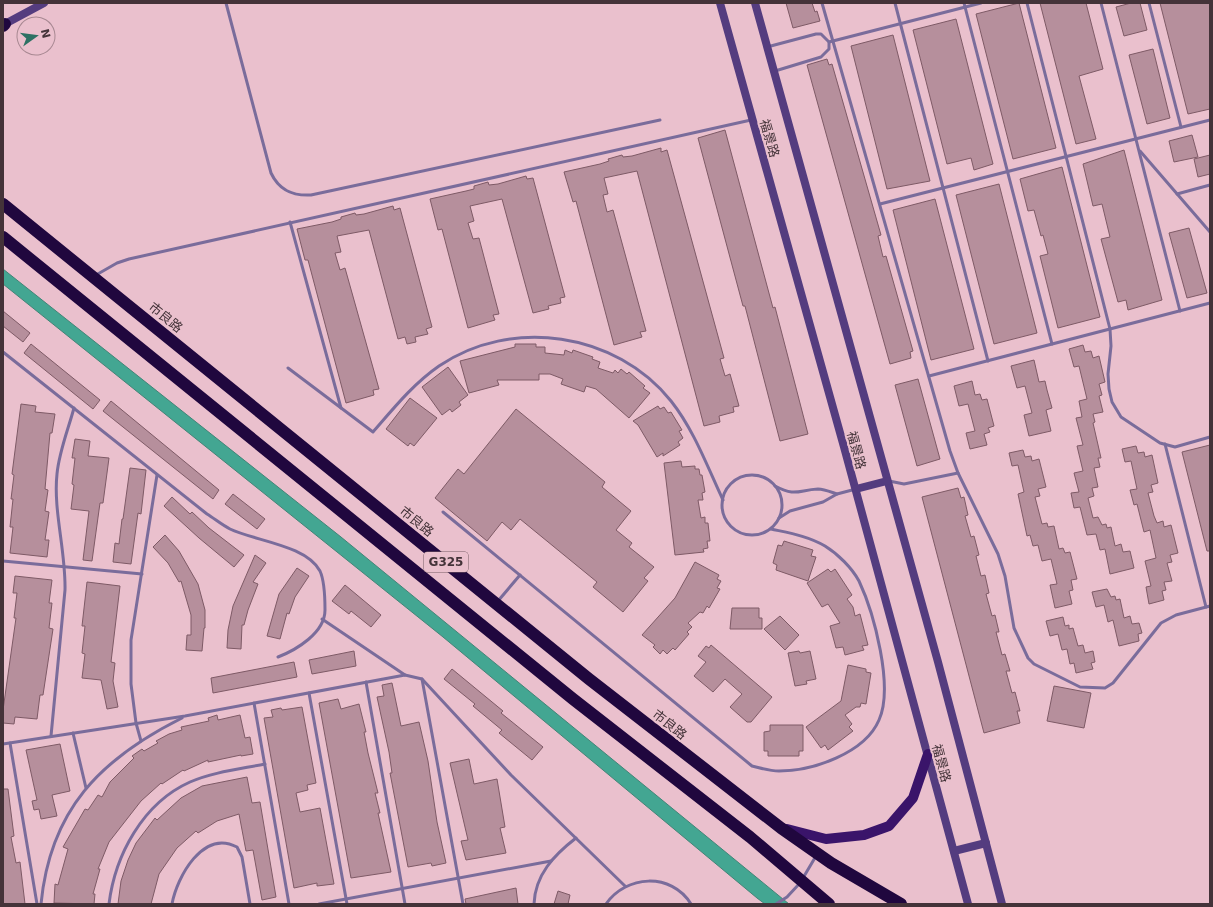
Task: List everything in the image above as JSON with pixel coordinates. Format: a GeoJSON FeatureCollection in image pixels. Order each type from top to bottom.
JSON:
{"type":"FeatureCollection","features":[{"type":"Feature","properties":{"kind":"highway","name":"市良路"},"geometry":{"type":"LineString","coordinates":[[4,204],[589,679],[781,828],[817,854],[901,904]]}},
{"type":"Feature","properties":{"kind":"highway","name":"G325"},"geometry":{"type":"LineString","coordinates":[[3,237],[573,699],[750,837],[826,902]]}},
{"type":"Feature","properties":{"kind":"main road"},"geometry":{"type":"LineString","coordinates":[[4,25],[44,3]]}},
{"type":"Feature","properties":{"kind":"main road","name":"福景路"},"geometry":{"type":"LineString","coordinates":[[720,3],[856,489],[968,904]]}},
{"type":"Feature","properties":{"kind":"main road","name":"福景路"},"geometry":{"type":"LineString","coordinates":[[755,3],[888,481],[1002,904]]}},
{"type":"Feature","properties":{"kind":"main road"},"geometry":{"type":"LineString","coordinates":[[856,489],[888,481]]}},
{"type":"Feature","properties":{"kind":"main road"},"geometry":{"type":"LineString","coordinates":[[781,828],[826,839],[864,835],[889,826],[913,798],[928,754]]}},
{"type":"Feature","properties":{"kind":"main road"},"geometry":{"type":"LineString","coordinates":[[954,851],[986,843]]}},
{"type":"Feature","properties":{"kind":"lane"},"geometry":{"type":"LineString","coordinates":[[226,3],[271,173],[279,186],[294,194],[311,195],[660,120]]}},
{"type":"Feature","properties":{"kind":"lane"},"geometry":{"type":"LineString","coordinates":[[822,3],[831,41],[880,204],[950,451],[958,473],[998,554],[1005,576],[1014,628],[1020,644],[1034,664],[1080,687],[1105,688],[1113,684],[1161,623],[1176,615],[1210,606]]}},
{"type":"Feature","properties":{"kind":"lane"},"geometry":{"type":"LineString","coordinates":[[895,3],[988,361]]}},
{"type":"Feature","properties":{"kind":"lane"},"geometry":{"type":"LineString","coordinates":[[964,3],[1052,344]]}},
{"type":"Feature","properties":{"kind":"lane"},"geometry":{"type":"LineString","coordinates":[[767,47],[816,34],[821,34],[831,41],[981,3]]}},
{"type":"Feature","properties":{"kind":"lane"},"geometry":{"type":"LineString","coordinates":[[1027,3],[1110,329],[1111,346],[1108,374],[1112,402],[1121,417],[1160,443],[1176,447],[1210,437]]}},
{"type":"Feature","properties":{"kind":"lane"},"geometry":{"type":"LineString","coordinates":[[1101,3],[1180,311]]}},
{"type":"Feature","properties":{"kind":"lane"},"geometry":{"type":"LineString","coordinates":[[1149,3],[1181,127]]}},
{"type":"Feature","properties":{"kind":"lane"},"geometry":{"type":"LineString","coordinates":[[774,71],[821,57],[829,49],[831,41]]}},
{"type":"Feature","properties":{"kind":"lane"},"geometry":{"type":"LineString","coordinates":[[94,277],[117,263],[129,259],[753,119]]}},
{"type":"Feature","properties":{"kind":"lane"},"geometry":{"type":"LineString","coordinates":[[880,204],[1210,120]]}},
{"type":"Feature","properties":{"kind":"lane"},"geometry":{"type":"LineString","coordinates":[[1139,150],[1210,232]]}},
{"type":"Feature","properties":{"kind":"lane"},"geometry":{"type":"LineString","coordinates":[[1177,194],[1210,185]]}},
{"type":"Feature","properties":{"kind":"lane"},"geometry":{"type":"LineString","coordinates":[[290,222],[341,408]]}},
{"type":"Feature","properties":{"kind":"lane"},"geometry":{"type":"LineString","coordinates":[[928,376],[1210,303]]}},
{"type":"Feature","properties":{"kind":"lane"},"geometry":{"type":"LineString","coordinates":[[288,368],[372,432],[421,380],[439,365],[467,351],[496,341],[527,337],[563,339],[580,343],[608,353],[629,364],[644,375],[670,399],[690,429],[723,500]]}},
{"type":"Feature","properties":{"kind":"lane"},"geometry":{"type":"LineString","coordinates":[[3,352],[207,514],[231,529],[288,548],[315,564],[320,572],[325,594],[325,614],[310,638],[299,648],[278,657]]}},
{"type":"Feature","properties":{"kind":"lane"},"geometry":{"type":"LineString","coordinates":[[51,736],[66,567],[59,512],[57,475],[74,408]]}},
{"type":"Feature","properties":{"kind":"lane"},"geometry":{"type":"LineString","coordinates":[[1165,444],[1206,607]]}},
{"type":"Feature","properties":{"kind":"lane"},"geometry":{"type":"LineString","coordinates":[[888,481],[904,484],[958,473]]}},
{"type":"Feature","properties":{"kind":"lane"},"geometry":{"type":"LineString","coordinates":[[141,741],[136,723],[131,684],[131,640],[157,475]]}},
{"type":"Feature","properties":{"kind":"lane"},"geometry":{"type":"LineString","coordinates":[[837,494],[820,489],[795,493],[787,492],[764,478],[757,476],[742,477],[730,486],[723,500],[722,507],[727,522],[738,532],[759,535],[770,529],[779,518],[790,511],[822,502],[837,494],[856,489]]}},
{"type":"Feature","properties":{"kind":"lane"},"geometry":{"type":"LineString","coordinates":[[775,486],[781,498],[782,505],[779,518]]}},
{"type":"Feature","properties":{"kind":"lane"},"geometry":{"type":"LineString","coordinates":[[443,512],[752,766],[767,770],[792,771],[816,766],[833,760],[872,733],[880,720],[885,700],[885,683],[876,634],[858,581],[851,570],[835,553],[810,538],[770,529]]}},
{"type":"Feature","properties":{"kind":"lane"},"geometry":{"type":"LineString","coordinates":[[3,561],[142,574]]}},
{"type":"Feature","properties":{"kind":"lane"},"geometry":{"type":"LineString","coordinates":[[496,603],[520,575]]}},
{"type":"Feature","properties":{"kind":"lane"},"geometry":{"type":"LineString","coordinates":[[322,618],[404,675],[422,679],[511,775],[625,886]]}},
{"type":"Feature","properties":{"kind":"lane"},"geometry":{"type":"LineString","coordinates":[[3,744],[185,716],[404,675]]}},
{"type":"Feature","properties":{"kind":"lane"},"geometry":{"type":"LineString","coordinates":[[422,679],[463,904]]}},
{"type":"Feature","properties":{"kind":"lane"},"geometry":{"type":"LineString","coordinates":[[366,682],[405,904]]}},
{"type":"Feature","properties":{"kind":"lane"},"geometry":{"type":"LineString","coordinates":[[309,693],[347,904]]}},
{"type":"Feature","properties":{"kind":"lane"},"geometry":{"type":"LineString","coordinates":[[254,703],[289,904]]}},
{"type":"Feature","properties":{"kind":"lane"},"geometry":{"type":"LineString","coordinates":[[41,904],[45,872],[56,838],[73,806],[86,788],[108,765],[141,741],[185,716]]}},
{"type":"Feature","properties":{"kind":"lane"},"geometry":{"type":"LineString","coordinates":[[73,733],[86,788]]}},
{"type":"Feature","properties":{"kind":"lane"},"geometry":{"type":"LineString","coordinates":[[10,743],[37,904]]}},
{"type":"Feature","properties":{"kind":"lane"},"geometry":{"type":"LineString","coordinates":[[109,904],[114,876],[125,847],[142,821],[153,810],[177,790],[190,782],[265,764]]}},
{"type":"Feature","properties":{"kind":"lane"},"geometry":{"type":"LineString","coordinates":[[534,904],[535,895],[541,877],[550,861],[576,838]]}},
{"type":"Feature","properties":{"kind":"lane"},"geometry":{"type":"LineString","coordinates":[[172,904],[175,888],[185,868],[209,846],[227,843],[237,847],[242,857],[250,904]]}},
{"type":"Feature","properties":{"kind":"lane"},"geometry":{"type":"LineString","coordinates":[[776,904],[787,897],[801,881],[817,854]]}},
{"type":"Feature","properties":{"kind":"lane"},"geometry":{"type":"LineString","coordinates":[[319,904],[550,861]]}},
{"type":"Feature","properties":{"kind":"lane"},"geometry":{"type":"LineString","coordinates":[[606,904],[617,891],[625,886],[647,880],[666,883],[682,893],[691,904]]}},
{"type":"Feature","properties":{"kind":"shaded area"},"geometry":{"type":"Polygon","coordinates":[[[3,269],[341,537],[789,904],[765,904],[757,898],[443,637],[3,284],[3,269]]]}},
{"type":"Feature","properties":{"kind":"building"},"geometry":{"type":"Polygon","coordinates":[[[786,3],[812,3],[815,12],[817,11],[820,21],[793,28],[786,3]]]}},
{"type":"Feature","properties":{"kind":"building"},"geometry":{"type":"Polygon","coordinates":[[[1019,3],[1056,148],[1013,159],[976,14],[1019,3]]]}},
{"type":"Feature","properties":{"kind":"building"},"geometry":{"type":"Polygon","coordinates":[[[1040,3],[1086,3],[1103,69],[1079,76],[1096,139],[1076,144],[1040,3]]]}},
{"type":"Feature","properties":{"kind":"building"},"geometry":{"type":"Polygon","coordinates":[[[1131,3],[1140,3],[1147,30],[1124,36],[1116,7],[1131,3]]]}},
{"type":"Feature","properties":{"kind":"building"},"geometry":{"type":"Polygon","coordinates":[[[1160,3],[1210,3],[1210,109],[1188,114],[1160,3]]]}},
{"type":"Feature","properties":{"kind":"building"},"geometry":{"type":"Polygon","coordinates":[[[956,19],[993,164],[974,170],[971,158],[947,164],[913,30],[956,19]]]}},
{"type":"Feature","properties":{"kind":"building"},"geometry":{"type":"Polygon","coordinates":[[[893,35],[930,181],[887,189],[851,46],[893,35]]]}},
{"type":"Feature","properties":{"kind":"building"},"geometry":{"type":"Polygon","coordinates":[[[1153,49],[1170,118],[1147,124],[1129,55],[1153,49]]]}},
{"type":"Feature","properties":{"kind":"building"},"geometry":{"type":"Polygon","coordinates":[[[827,59],[829,65],[832,64],[881,235],[878,236],[883,257],[886,256],[913,351],[910,352],[911,358],[890,364],[807,65],[827,59]]]}},
{"type":"Feature","properties":{"kind":"building"},"geometry":{"type":"Polygon","coordinates":[[[725,130],[773,308],[775,307],[808,434],[780,441],[745,306],[743,306],[698,138],[725,130]]]}},
{"type":"Feature","properties":{"kind":"building"},"geometry":{"type":"Polygon","coordinates":[[[1192,135],[1198,157],[1174,162],[1169,141],[1192,135]]]}},
{"type":"Feature","properties":{"kind":"building"},"geometry":{"type":"Polygon","coordinates":[[[661,148],[661,152],[667,150],[724,358],[720,359],[725,376],[730,374],[739,406],[733,407],[734,412],[719,416],[720,422],[704,426],[637,171],[604,178],[608,194],[603,195],[607,212],[613,210],[646,331],[640,332],[642,337],[614,345],[576,201],[573,202],[564,172],[600,164],[609,161],[608,159],[622,155],[623,157],[632,156],[661,148]]]}},
{"type":"Feature","properties":{"kind":"building"},"geometry":{"type":"Polygon","coordinates":[[[1124,150],[1162,300],[1128,310],[1126,300],[1118,302],[1101,239],[1110,237],[1102,204],[1093,206],[1083,164],[1124,150]]]}},
{"type":"Feature","properties":{"kind":"building"},"geometry":{"type":"Polygon","coordinates":[[[1210,155],[1210,174],[1198,177],[1194,159],[1210,155]]]}},
{"type":"Feature","properties":{"kind":"building"},"geometry":{"type":"Polygon","coordinates":[[[1062,167],[1100,317],[1058,328],[1040,256],[1048,254],[1043,235],[1041,236],[1034,210],[1028,211],[1020,179],[1062,167]]]}},
{"type":"Feature","properties":{"kind":"building"},"geometry":{"type":"Polygon","coordinates":[[[526,176],[527,179],[533,178],[565,297],[560,298],[561,303],[548,306],[549,309],[533,313],[502,199],[470,206],[474,221],[468,223],[473,239],[479,238],[499,314],[493,315],[495,320],[468,328],[442,229],[438,230],[430,199],[474,189],[474,186],[488,182],[489,185],[498,184],[526,176]]]}},
{"type":"Feature","properties":{"kind":"building"},"geometry":{"type":"Polygon","coordinates":[[[999,184],[1037,333],[994,344],[956,195],[999,184]]]}},
{"type":"Feature","properties":{"kind":"building"},"geometry":{"type":"Polygon","coordinates":[[[935,199],[974,349],[931,360],[893,210],[935,199]]]}},
{"type":"Feature","properties":{"kind":"building"},"geometry":{"type":"Polygon","coordinates":[[[393,206],[394,210],[400,208],[432,327],[426,329],[428,334],[415,337],[416,342],[407,344],[405,337],[398,339],[369,230],[337,236],[341,252],[335,253],[340,270],[345,268],[379,389],[373,390],[374,395],[346,403],[308,260],[305,260],[297,229],[332,222],[341,219],[341,217],[355,213],[356,215],[364,214],[393,206]]]}},
{"type":"Feature","properties":{"kind":"building"},"geometry":{"type":"Polygon","coordinates":[[[1189,228],[1207,293],[1187,298],[1169,233],[1189,228]]]}},
{"type":"Feature","properties":{"kind":"building"},"geometry":{"type":"Polygon","coordinates":[[[3,311],[30,333],[23,342],[3,326],[3,311]]]}},
{"type":"Feature","properties":{"kind":"building"},"geometry":{"type":"Polygon","coordinates":[[[31,344],[100,400],[93,409],[24,353],[31,344]]]}},
{"type":"Feature","properties":{"kind":"building"},"geometry":{"type":"Polygon","coordinates":[[[515,344],[536,344],[536,347],[545,347],[545,353],[564,355],[565,350],[572,353],[573,350],[593,357],[592,359],[600,362],[598,368],[613,373],[615,370],[618,373],[621,369],[627,374],[629,372],[645,386],[643,388],[650,393],[629,418],[596,389],[586,386],[584,392],[561,384],[563,379],[550,374],[539,374],[539,380],[497,380],[499,385],[469,393],[460,361],[515,347],[515,344]]]}},
{"type":"Feature","properties":{"kind":"building"},"geometry":{"type":"Polygon","coordinates":[[[1083,345],[1085,352],[1091,351],[1093,358],[1099,356],[1105,382],[1099,384],[1102,395],[1099,396],[1103,412],[1093,414],[1095,422],[1093,423],[1101,458],[1098,458],[1100,467],[1094,468],[1098,487],[1092,488],[1094,496],[1088,498],[1093,518],[1098,517],[1102,525],[1106,524],[1107,528],[1111,527],[1115,546],[1121,544],[1123,552],[1130,551],[1134,568],[1110,574],[1105,549],[1100,550],[1096,534],[1087,535],[1080,507],[1074,508],[1071,493],[1079,492],[1074,473],[1083,471],[1077,446],[1083,445],[1076,418],[1082,417],[1079,401],[1087,399],[1079,366],[1074,367],[1069,349],[1083,345]]]}},
{"type":"Feature","properties":{"kind":"building"},"geometry":{"type":"Polygon","coordinates":[[[1034,360],[1039,382],[1045,381],[1052,408],[1046,410],[1051,431],[1029,436],[1024,415],[1032,413],[1025,386],[1017,388],[1011,366],[1034,360]]]}},
{"type":"Feature","properties":{"kind":"building"},"geometry":{"type":"Polygon","coordinates":[[[448,367],[468,395],[459,402],[461,405],[452,412],[450,409],[442,415],[422,387],[448,367]]]}},
{"type":"Feature","properties":{"kind":"building"},"geometry":{"type":"Polygon","coordinates":[[[918,379],[940,459],[917,466],[895,385],[918,379]]]}},
{"type":"Feature","properties":{"kind":"building"},"geometry":{"type":"Polygon","coordinates":[[[972,381],[975,395],[980,394],[982,400],[987,399],[994,426],[988,428],[990,432],[984,434],[987,445],[970,449],[966,433],[975,431],[968,404],[959,406],[954,386],[972,381]]]}},
{"type":"Feature","properties":{"kind":"building"},"geometry":{"type":"Polygon","coordinates":[[[410,398],[437,418],[414,446],[410,443],[408,446],[386,429],[410,398]]]}},
{"type":"Feature","properties":{"kind":"building"},"geometry":{"type":"Polygon","coordinates":[[[111,401],[219,490],[213,499],[103,411],[111,401]]]}},
{"type":"Feature","properties":{"kind":"building"},"geometry":{"type":"Polygon","coordinates":[[[21,404],[36,406],[35,412],[55,414],[52,433],[50,433],[45,489],[48,490],[45,511],[49,512],[45,540],[49,540],[47,557],[10,553],[13,527],[10,527],[14,475],[12,474],[21,404]]]}},
{"type":"Feature","properties":{"kind":"building"},"geometry":{"type":"Polygon","coordinates":[[[658,406],[660,409],[664,407],[668,413],[671,412],[682,430],[679,431],[683,438],[678,442],[680,445],[663,456],[663,453],[657,457],[638,425],[633,421],[658,406]]]}},
{"type":"Feature","properties":{"kind":"building"},"geometry":{"type":"Polygon","coordinates":[[[516,409],[605,482],[602,487],[631,511],[616,530],[632,543],[629,547],[654,567],[644,578],[648,581],[623,612],[593,587],[597,582],[520,519],[511,530],[502,522],[487,541],[435,498],[458,469],[464,474],[516,409]]]}},
{"type":"Feature","properties":{"kind":"building"},"geometry":{"type":"Polygon","coordinates":[[[75,439],[90,441],[88,456],[109,458],[103,503],[100,503],[92,561],[83,560],[89,511],[71,509],[75,458],[72,458],[75,439]]]}},
{"type":"Feature","properties":{"kind":"building"},"geometry":{"type":"Polygon","coordinates":[[[1210,445],[1210,551],[1207,551],[1182,452],[1210,445]]]}},
{"type":"Feature","properties":{"kind":"building"},"geometry":{"type":"Polygon","coordinates":[[[1136,446],[1138,453],[1144,452],[1145,457],[1152,455],[1158,483],[1151,485],[1153,492],[1148,493],[1154,516],[1157,523],[1163,521],[1164,527],[1171,525],[1178,553],[1170,555],[1172,562],[1167,563],[1172,581],[1164,582],[1166,590],[1162,591],[1164,600],[1149,604],[1146,587],[1151,586],[1145,561],[1156,558],[1150,530],[1144,532],[1137,504],[1134,505],[1130,490],[1137,489],[1131,461],[1125,462],[1122,449],[1136,446]]]}},
{"type":"Feature","properties":{"kind":"building"},"geometry":{"type":"Polygon","coordinates":[[[1023,450],[1025,457],[1031,456],[1032,461],[1039,459],[1046,487],[1038,489],[1040,496],[1035,497],[1042,524],[1047,523],[1048,527],[1054,526],[1059,549],[1063,548],[1065,553],[1070,552],[1077,579],[1071,580],[1073,590],[1069,591],[1072,604],[1055,608],[1050,585],[1057,584],[1051,559],[1042,561],[1038,545],[1033,546],[1030,535],[1027,536],[1018,494],[1024,492],[1018,465],[1012,466],[1009,453],[1023,450]]]}},
{"type":"Feature","properties":{"kind":"building"},"geometry":{"type":"Polygon","coordinates":[[[681,461],[682,467],[695,466],[695,469],[699,469],[700,475],[702,475],[705,492],[702,493],[703,500],[698,500],[701,518],[705,517],[705,523],[708,523],[710,541],[707,541],[708,548],[703,549],[704,552],[675,555],[664,463],[681,461]]]}},
{"type":"Feature","properties":{"kind":"building"},"geometry":{"type":"Polygon","coordinates":[[[130,468],[146,470],[141,514],[138,513],[131,564],[113,562],[115,543],[119,544],[130,468]]]}},
{"type":"Feature","properties":{"kind":"building"},"geometry":{"type":"Polygon","coordinates":[[[958,488],[961,498],[964,497],[968,515],[965,516],[971,537],[974,536],[979,555],[976,556],[981,576],[985,575],[989,593],[986,594],[992,616],[995,615],[999,632],[996,632],[1002,655],[1005,654],[1010,671],[1006,671],[1012,693],[1015,692],[1020,711],[1017,711],[1020,723],[984,733],[922,497],[958,488]]]}},
{"type":"Feature","properties":{"kind":"building"},"geometry":{"type":"Polygon","coordinates":[[[233,494],[265,519],[257,529],[225,504],[233,494]]]}},
{"type":"Feature","properties":{"kind":"building"},"geometry":{"type":"Polygon","coordinates":[[[172,497],[190,514],[192,512],[209,528],[244,555],[234,567],[164,506],[172,497]]]}},
{"type":"Feature","properties":{"kind":"building"},"geometry":{"type":"Polygon","coordinates":[[[165,535],[179,551],[198,584],[205,610],[205,628],[202,651],[186,650],[187,635],[191,635],[191,615],[181,581],[179,582],[168,563],[153,547],[165,535]]]}},
{"type":"Feature","properties":{"kind":"building"},"geometry":{"type":"Polygon","coordinates":[[[784,541],[813,550],[811,556],[816,557],[808,581],[776,570],[777,565],[773,563],[778,545],[782,546],[784,541]]]}},
{"type":"Feature","properties":{"kind":"building"},"geometry":{"type":"Polygon","coordinates":[[[255,555],[266,563],[253,582],[258,584],[244,625],[242,625],[241,649],[227,648],[228,630],[233,606],[255,555]]]}},
{"type":"Feature","properties":{"kind":"building"},"geometry":{"type":"Polygon","coordinates":[[[695,562],[719,575],[717,579],[721,581],[717,588],[720,589],[709,608],[707,606],[703,613],[700,612],[688,623],[692,627],[687,632],[689,634],[675,650],[673,648],[667,654],[663,650],[660,654],[653,647],[655,645],[642,635],[675,598],[695,562]]]}},
{"type":"Feature","properties":{"kind":"building"},"geometry":{"type":"Polygon","coordinates":[[[297,568],[309,576],[295,597],[289,614],[287,613],[280,639],[267,636],[279,594],[297,568]]]}},
{"type":"Feature","properties":{"kind":"building"},"geometry":{"type":"Polygon","coordinates":[[[828,569],[831,572],[835,569],[852,595],[847,599],[853,607],[855,616],[860,614],[868,645],[862,646],[864,650],[845,655],[843,647],[836,648],[830,626],[840,623],[828,604],[822,607],[807,583],[828,569]]]}},
{"type":"Feature","properties":{"kind":"building"},"geometry":{"type":"Polygon","coordinates":[[[15,576],[52,580],[49,603],[52,603],[49,628],[53,629],[43,695],[40,695],[37,719],[15,717],[14,724],[3,723],[3,710],[16,618],[14,618],[17,593],[13,593],[15,576]]]}},
{"type":"Feature","properties":{"kind":"building"},"geometry":{"type":"Polygon","coordinates":[[[87,582],[120,586],[111,662],[115,663],[113,681],[118,707],[107,709],[101,680],[82,678],[85,654],[82,653],[85,626],[82,626],[87,582]]]}},
{"type":"Feature","properties":{"kind":"building"},"geometry":{"type":"Polygon","coordinates":[[[345,585],[381,615],[371,627],[351,611],[349,614],[332,601],[345,585]]]}},
{"type":"Feature","properties":{"kind":"building"},"geometry":{"type":"Polygon","coordinates":[[[1107,589],[1111,597],[1115,596],[1116,600],[1120,599],[1124,618],[1130,616],[1132,624],[1139,623],[1142,633],[1138,634],[1139,641],[1119,646],[1113,620],[1108,622],[1104,605],[1096,607],[1092,592],[1107,589]]]}},
{"type":"Feature","properties":{"kind":"building"},"geometry":{"type":"Polygon","coordinates":[[[732,608],[759,608],[759,618],[762,618],[762,629],[730,629],[732,608]]]}},
{"type":"Feature","properties":{"kind":"building"},"geometry":{"type":"Polygon","coordinates":[[[780,616],[799,635],[785,650],[764,629],[780,616]]]}},
{"type":"Feature","properties":{"kind":"building"},"geometry":{"type":"Polygon","coordinates":[[[1063,617],[1065,626],[1069,625],[1069,629],[1073,628],[1078,646],[1083,645],[1085,653],[1093,651],[1095,662],[1091,663],[1093,669],[1076,673],[1074,663],[1070,664],[1067,649],[1062,650],[1058,634],[1050,636],[1046,621],[1063,617]]]}},
{"type":"Feature","properties":{"kind":"building"},"geometry":{"type":"Polygon","coordinates":[[[711,645],[772,697],[751,722],[747,722],[730,707],[742,694],[725,679],[713,692],[694,676],[706,662],[698,656],[706,646],[709,648],[711,645]]]}},
{"type":"Feature","properties":{"kind":"building"},"geometry":{"type":"Polygon","coordinates":[[[354,651],[356,666],[312,674],[309,660],[354,651]]]}},
{"type":"Feature","properties":{"kind":"building"},"geometry":{"type":"Polygon","coordinates":[[[799,651],[800,653],[810,651],[816,679],[806,681],[807,684],[795,686],[788,653],[799,651]]]}},
{"type":"Feature","properties":{"kind":"building"},"geometry":{"type":"Polygon","coordinates":[[[294,662],[297,677],[213,693],[211,678],[294,662]]]}},
{"type":"Feature","properties":{"kind":"building"},"geometry":{"type":"Polygon","coordinates":[[[848,665],[866,669],[866,672],[871,673],[866,704],[861,703],[860,707],[856,707],[845,715],[852,724],[849,727],[853,731],[828,750],[825,745],[821,748],[806,727],[841,701],[848,665]]]}},
{"type":"Feature","properties":{"kind":"building"},"geometry":{"type":"Polygon","coordinates":[[[452,669],[503,711],[501,713],[543,747],[532,760],[499,733],[502,730],[473,706],[475,704],[444,679],[452,669]]]}},
{"type":"Feature","properties":{"kind":"building"},"geometry":{"type":"Polygon","coordinates":[[[392,683],[401,726],[419,722],[428,761],[437,822],[446,863],[432,866],[431,863],[408,867],[390,773],[392,773],[389,752],[377,697],[384,696],[382,685],[392,683]]]}},
{"type":"Feature","properties":{"kind":"building"},"geometry":{"type":"Polygon","coordinates":[[[1054,686],[1091,693],[1084,728],[1047,721],[1054,686]]]}},
{"type":"Feature","properties":{"kind":"building"},"geometry":{"type":"Polygon","coordinates":[[[338,699],[341,709],[359,704],[366,732],[364,732],[368,753],[378,793],[375,793],[380,813],[378,813],[391,872],[351,878],[319,703],[338,699]]]}},
{"type":"Feature","properties":{"kind":"building"},"geometry":{"type":"Polygon","coordinates":[[[302,707],[316,783],[307,785],[308,790],[296,793],[300,812],[320,808],[334,884],[317,886],[317,883],[294,888],[264,718],[273,717],[271,710],[302,707]]]}},
{"type":"Feature","properties":{"kind":"building"},"geometry":{"type":"Polygon","coordinates":[[[217,715],[218,720],[240,715],[245,738],[250,737],[253,754],[208,762],[208,760],[184,771],[183,770],[162,784],[161,783],[141,801],[109,842],[98,869],[100,869],[93,894],[95,894],[94,904],[54,903],[55,884],[58,885],[68,849],[63,847],[85,809],[88,810],[98,795],[102,797],[110,782],[134,758],[132,756],[142,749],[144,751],[158,743],[156,741],[169,734],[182,730],[181,727],[209,721],[208,718],[217,715]]]}},
{"type":"Feature","properties":{"kind":"building"},"geometry":{"type":"Polygon","coordinates":[[[770,725],[803,725],[803,751],[799,751],[799,756],[768,756],[768,751],[764,751],[764,732],[770,731],[770,725]]]}},
{"type":"Feature","properties":{"kind":"building"},"geometry":{"type":"Polygon","coordinates":[[[60,744],[70,791],[52,795],[57,816],[41,819],[39,809],[34,810],[32,801],[37,800],[26,750],[60,744]]]}},
{"type":"Feature","properties":{"kind":"building"},"geometry":{"type":"Polygon","coordinates":[[[469,759],[474,784],[497,779],[505,827],[500,828],[506,853],[466,860],[461,841],[468,840],[450,763],[469,759]]]}},
{"type":"Feature","properties":{"kind":"building"},"geometry":{"type":"Polygon","coordinates":[[[247,777],[252,803],[260,802],[276,897],[262,900],[253,850],[246,851],[239,814],[217,821],[198,833],[196,831],[177,848],[159,874],[151,904],[118,904],[121,881],[128,860],[136,843],[155,818],[157,820],[181,798],[202,786],[247,777]]]}},
{"type":"Feature","properties":{"kind":"building"},"geometry":{"type":"Polygon","coordinates":[[[3,789],[8,789],[14,836],[11,837],[16,863],[20,862],[25,904],[3,904],[3,789]]]}},
{"type":"Feature","properties":{"kind":"building"},"geometry":{"type":"Polygon","coordinates":[[[516,888],[518,904],[466,904],[465,899],[516,888]]]}},
{"type":"Feature","properties":{"kind":"building"},"geometry":{"type":"Polygon","coordinates":[[[558,891],[570,895],[568,904],[554,904],[558,891]]]}}]}
